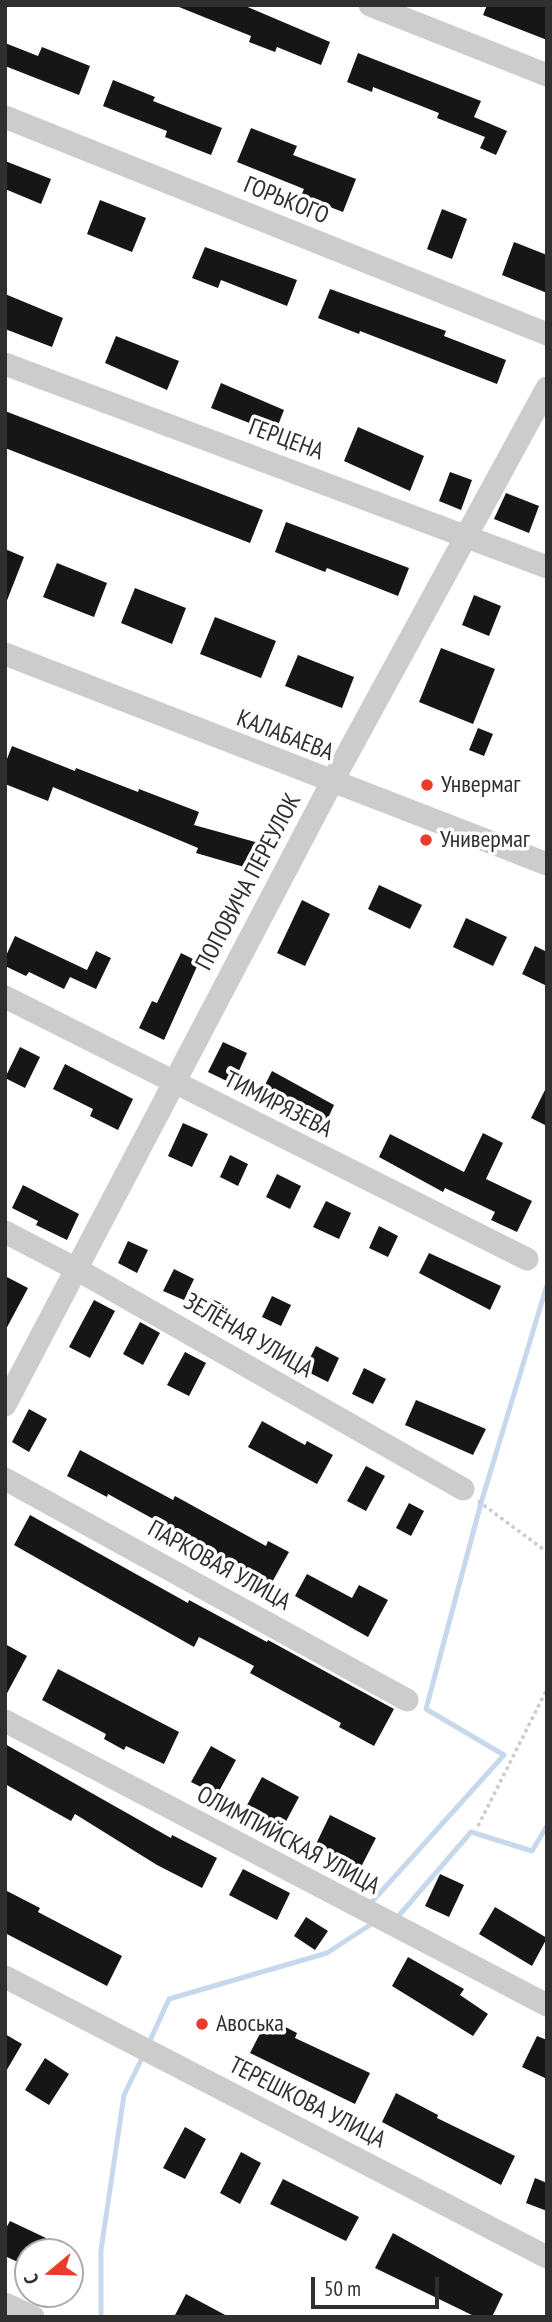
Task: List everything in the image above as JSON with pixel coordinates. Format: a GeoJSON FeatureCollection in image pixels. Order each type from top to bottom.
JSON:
{"type":"FeatureCollection","features":[{"type":"Feature","properties":{"kind":"street"},"geometry":{"type":"LineString","coordinates":[[370,5],[547,75]]}},
{"type":"Feature","properties":{"kind":"street","name":"ГОРЬКОГО"},"geometry":{"type":"LineString","coordinates":[[5,117],[547,334]]}},
{"type":"Feature","properties":{"kind":"street","name":"ГЕРЦЕНА"},"geometry":{"type":"LineString","coordinates":[[5,364],[547,567]]}},
{"type":"Feature","properties":{"kind":"street","name":"ПОПОВИЧА ПЕРЕУЛОК"},"geometry":{"type":"LineString","coordinates":[[5,1405],[332,782],[547,388]]}},
{"type":"Feature","properties":{"kind":"street","name":"КАЛАБАЕВА"},"geometry":{"type":"LineString","coordinates":[[5,654],[547,864]]}},
{"type":"Feature","properties":{"kind":"street","name":"ТИМИРЯЗЕВА"},"geometry":{"type":"LineString","coordinates":[[5,997],[527,1259]]}},
{"type":"Feature","properties":{"kind":"street","name":"ЗЕЛЁНАЯ УЛИЦА"},"geometry":{"type":"LineString","coordinates":[[5,1232],[78,1270],[463,1489]]}},
{"type":"Feature","properties":{"kind":"street","name":"ПАРКОВАЯ УЛИЦА"},"geometry":{"type":"LineString","coordinates":[[5,1479],[407,1700]]}},
{"type":"Feature","properties":{"kind":"street","name":"ОЛИМПИЙСКАЯ УЛИЦА"},"geometry":{"type":"LineString","coordinates":[[5,1721],[547,2005]]}},
{"type":"Feature","properties":{"kind":"street","name":"ТЕРЕШКОВА УЛИЦА"},"geometry":{"type":"LineString","coordinates":[[5,1977],[547,2257]]}},
{"type":"Feature","properties":{"kind":"street"},"geometry":{"type":"LineString","coordinates":[[5,2304],[33,2317]]}},
{"type":"Feature","properties":{"kind":"path"},"geometry":{"type":"LineString","coordinates":[[463,1489],[547,1552]]}},
{"type":"Feature","properties":{"kind":"path"},"geometry":{"type":"LineString","coordinates":[[478,1826],[547,1689]]}},
{"type":"Feature","properties":{"kind":"building"},"geometry":{"type":"Polygon","coordinates":[[[174,5],[243,5],[330,42],[321,65],[277,47],[275,52],[249,42],[251,36],[174,5]]]}},
{"type":"Feature","properties":{"kind":"building"},"geometry":{"type":"Polygon","coordinates":[[[487,5],[547,5],[547,40],[483,15],[487,5]]]}},
{"type":"Feature","properties":{"kind":"building"},"geometry":{"type":"Polygon","coordinates":[[[5,43],[38,56],[42,47],[90,66],[79,95],[5,66],[5,43]]]}},
{"type":"Feature","properties":{"kind":"building"},"geometry":{"type":"Polygon","coordinates":[[[358,53],[481,101],[474,117],[507,131],[496,155],[480,148],[485,137],[437,118],[439,113],[373,87],[372,92],[347,82],[358,53]]]}},
{"type":"Feature","properties":{"kind":"building"},"geometry":{"type":"Polygon","coordinates":[[[113,80],[155,97],[153,101],[222,128],[211,155],[165,137],[167,131],[103,106],[113,80]]]}},
{"type":"Feature","properties":{"kind":"building"},"geometry":{"type":"Polygon","coordinates":[[[251,128],[297,146],[293,155],[356,179],[343,212],[301,196],[304,189],[237,162],[251,128]]]}},
{"type":"Feature","properties":{"kind":"building"},"geometry":{"type":"Polygon","coordinates":[[[5,161],[51,179],[41,204],[5,189],[5,161]]]}},
{"type":"Feature","properties":{"kind":"building"},"geometry":{"type":"Polygon","coordinates":[[[100,200],[146,218],[132,252],[87,234],[100,200]]]}},
{"type":"Feature","properties":{"kind":"building"},"geometry":{"type":"Polygon","coordinates":[[[442,209],[467,219],[452,259],[427,249],[442,209]]]}},
{"type":"Feature","properties":{"kind":"building"},"geometry":{"type":"Polygon","coordinates":[[[514,242],[547,255],[547,293],[502,275],[514,242]]]}},
{"type":"Feature","properties":{"kind":"building"},"geometry":{"type":"Polygon","coordinates":[[[205,247],[297,280],[287,306],[221,280],[218,288],[192,278],[205,247]]]}},
{"type":"Feature","properties":{"kind":"building"},"geometry":{"type":"Polygon","coordinates":[[[330,289],[446,331],[444,336],[506,360],[497,384],[360,331],[359,334],[318,318],[330,289]]]}},
{"type":"Feature","properties":{"kind":"building"},"geometry":{"type":"Polygon","coordinates":[[[5,294],[63,318],[52,347],[5,329],[5,294]]]}},
{"type":"Feature","properties":{"kind":"building"},"geometry":{"type":"Polygon","coordinates":[[[116,336],[179,361],[167,390],[105,363],[116,336]]]}},
{"type":"Feature","properties":{"kind":"building"},"geometry":{"type":"Polygon","coordinates":[[[221,383],[284,410],[275,433],[211,408],[221,383]]]}},
{"type":"Feature","properties":{"kind":"building"},"geometry":{"type":"Polygon","coordinates":[[[5,411],[263,510],[250,543],[5,448],[5,411]]]}},
{"type":"Feature","properties":{"kind":"building"},"geometry":{"type":"Polygon","coordinates":[[[358,427],[424,456],[410,491],[344,461],[358,427]]]}},
{"type":"Feature","properties":{"kind":"building"},"geometry":{"type":"Polygon","coordinates":[[[450,472],[472,480],[461,510],[439,501],[450,472]]]}},
{"type":"Feature","properties":{"kind":"building"},"geometry":{"type":"Polygon","coordinates":[[[506,493],[539,506],[529,533],[494,519],[506,493]]]}},
{"type":"Feature","properties":{"kind":"building"},"geometry":{"type":"Polygon","coordinates":[[[286,522],[409,568],[398,596],[327,568],[325,572],[275,552],[286,522]]]}},
{"type":"Feature","properties":{"kind":"building"},"geometry":{"type":"Polygon","coordinates":[[[5,549],[24,557],[6,603],[5,602],[5,549]]]}},
{"type":"Feature","properties":{"kind":"building"},"geometry":{"type":"Polygon","coordinates":[[[57,563],[107,583],[94,617],[43,597],[57,563]]]}},
{"type":"Feature","properties":{"kind":"building"},"geometry":{"type":"Polygon","coordinates":[[[135,588],[186,608],[172,644],[121,623],[135,588]]]}},
{"type":"Feature","properties":{"kind":"building"},"geometry":{"type":"Polygon","coordinates":[[[474,595],[501,606],[489,636],[462,625],[474,595]]]}},
{"type":"Feature","properties":{"kind":"building"},"geometry":{"type":"Polygon","coordinates":[[[215,617],[276,641],[261,678],[200,654],[215,617]]]}},
{"type":"Feature","properties":{"kind":"building"},"geometry":{"type":"Polygon","coordinates":[[[441,648],[495,669],[473,724],[419,702],[441,648]]]}},
{"type":"Feature","properties":{"kind":"building"},"geometry":{"type":"Polygon","coordinates":[[[298,655],[354,677],[342,708],[285,686],[298,655]]]}},
{"type":"Feature","properties":{"kind":"building"},"geometry":{"type":"Polygon","coordinates":[[[478,728],[493,734],[484,756],[469,750],[478,728]]]}},
{"type":"Feature","properties":{"kind":"building"},"geometry":{"type":"Polygon","coordinates":[[[12,746],[75,771],[76,768],[199,812],[194,825],[266,845],[258,871],[196,853],[198,848],[53,787],[48,801],[5,784],[5,764],[12,746]]]}},
{"type":"Feature","properties":{"kind":"building"},"geometry":{"type":"Polygon","coordinates":[[[379,885],[422,905],[410,929],[368,909],[379,885]]]}},
{"type":"Feature","properties":{"kind":"building"},"geometry":{"type":"Polygon","coordinates":[[[302,900],[330,914],[305,966],[277,953],[302,900]]]}},
{"type":"Feature","properties":{"kind":"building"},"geometry":{"type":"Polygon","coordinates":[[[466,918],[507,937],[493,966],[453,947],[466,918]]]}},
{"type":"Feature","properties":{"kind":"building"},"geometry":{"type":"Polygon","coordinates":[[[15,936],[87,970],[96,951],[111,958],[96,989],[70,977],[64,989],[29,972],[26,976],[5,966],[5,958],[15,936]]]}},
{"type":"Feature","properties":{"kind":"building"},"geometry":{"type":"Polygon","coordinates":[[[535,946],[547,952],[547,986],[522,974],[535,946]]]}},
{"type":"Feature","properties":{"kind":"building"},"geometry":{"type":"Polygon","coordinates":[[[181,953],[199,962],[164,1040],[139,1028],[152,1001],[157,1003],[181,953]]]}},
{"type":"Feature","properties":{"kind":"building"},"geometry":{"type":"Polygon","coordinates":[[[223,1042],[247,1053],[233,1084],[208,1072],[223,1042]]]}},
{"type":"Feature","properties":{"kind":"building"},"geometry":{"type":"Polygon","coordinates":[[[20,1047],[40,1057],[25,1088],[5,1078],[20,1047]]]}},
{"type":"Feature","properties":{"kind":"building"},"geometry":{"type":"Polygon","coordinates":[[[65,1064],[133,1099],[118,1130],[90,1116],[93,1109],[53,1089],[65,1064]]]}},
{"type":"Feature","properties":{"kind":"building"},"geometry":{"type":"Polygon","coordinates":[[[272,1071],[334,1105],[323,1129],[260,1095],[272,1071]]]}},
{"type":"Feature","properties":{"kind":"building"},"geometry":{"type":"Polygon","coordinates":[[[547,1086],[547,1126],[531,1118],[547,1086]]]}},
{"type":"Feature","properties":{"kind":"building"},"geometry":{"type":"Polygon","coordinates":[[[183,1123],[208,1134],[192,1167],[168,1156],[183,1123]]]}},
{"type":"Feature","properties":{"kind":"building"},"geometry":{"type":"Polygon","coordinates":[[[483,1133],[503,1143],[486,1179],[532,1201],[517,1232],[491,1220],[495,1212],[445,1188],[443,1192],[379,1157],[390,1134],[464,1172],[483,1133]]]}},
{"type":"Feature","properties":{"kind":"building"},"geometry":{"type":"Polygon","coordinates":[[[230,1155],[248,1164],[238,1186],[220,1177],[230,1155]]]}},
{"type":"Feature","properties":{"kind":"building"},"geometry":{"type":"Polygon","coordinates":[[[277,1174],[301,1186],[290,1209],[266,1197],[277,1174]]]}},
{"type":"Feature","properties":{"kind":"building"},"geometry":{"type":"Polygon","coordinates":[[[23,1185],[79,1214],[67,1240],[36,1225],[38,1221],[12,1208],[23,1185]]]}},
{"type":"Feature","properties":{"kind":"building"},"geometry":{"type":"Polygon","coordinates":[[[326,1201],[351,1213],[339,1239],[313,1227],[326,1201]]]}},
{"type":"Feature","properties":{"kind":"building"},"geometry":{"type":"Polygon","coordinates":[[[379,1226],[398,1236],[388,1257],[369,1248],[379,1226]]]}},
{"type":"Feature","properties":{"kind":"building"},"geometry":{"type":"Polygon","coordinates":[[[128,1241],[148,1250],[137,1273],[118,1263],[128,1241]]]}},
{"type":"Feature","properties":{"kind":"building"},"geometry":{"type":"Polygon","coordinates":[[[429,1253],[501,1286],[490,1310],[419,1273],[429,1253]]]}},
{"type":"Feature","properties":{"kind":"building"},"geometry":{"type":"Polygon","coordinates":[[[174,1269],[194,1279],[184,1300],[163,1291],[174,1269]]]}},
{"type":"Feature","properties":{"kind":"building"},"geometry":{"type":"Polygon","coordinates":[[[5,1276],[28,1288],[5,1331],[5,1276]]]}},
{"type":"Feature","properties":{"kind":"building"},"geometry":{"type":"Polygon","coordinates":[[[272,1296],[291,1305],[281,1326],[262,1317],[272,1296]]]}},
{"type":"Feature","properties":{"kind":"building"},"geometry":{"type":"Polygon","coordinates":[[[94,1300],[115,1311],[90,1358],[69,1347],[94,1300]]]}},
{"type":"Feature","properties":{"kind":"building"},"geometry":{"type":"Polygon","coordinates":[[[214,1300],[229,1307],[221,1325],[206,1317],[214,1300]]]}},
{"type":"Feature","properties":{"kind":"building"},"geometry":{"type":"Polygon","coordinates":[[[140,1322],[160,1333],[143,1365],[123,1354],[140,1322]]]}},
{"type":"Feature","properties":{"kind":"building"},"geometry":{"type":"Polygon","coordinates":[[[316,1346],[339,1358],[328,1382],[304,1370],[316,1346]]]}},
{"type":"Feature","properties":{"kind":"building"},"geometry":{"type":"Polygon","coordinates":[[[185,1352],[206,1363],[189,1396],[167,1385],[185,1352]]]}},
{"type":"Feature","properties":{"kind":"building"},"geometry":{"type":"Polygon","coordinates":[[[364,1368],[386,1379],[373,1404],[352,1394],[364,1368]]]}},
{"type":"Feature","properties":{"kind":"building"},"geometry":{"type":"Polygon","coordinates":[[[416,1400],[486,1429],[473,1455],[405,1425],[416,1400]]]}},
{"type":"Feature","properties":{"kind":"building"},"geometry":{"type":"Polygon","coordinates":[[[29,1409],[47,1419],[29,1452],[12,1442],[29,1409]]]}},
{"type":"Feature","properties":{"kind":"building"},"geometry":{"type":"Polygon","coordinates":[[[262,1421],[305,1445],[307,1441],[333,1455],[317,1484],[248,1447],[262,1421]]]}},
{"type":"Feature","properties":{"kind":"building"},"geometry":{"type":"Polygon","coordinates":[[[80,1450],[173,1500],[175,1496],[266,1546],[268,1541],[289,1552],[271,1584],[108,1494],[107,1497],[67,1476],[80,1450]]]}},
{"type":"Feature","properties":{"kind":"building"},"geometry":{"type":"Polygon","coordinates":[[[366,1466],[385,1476],[366,1511],[347,1501],[366,1466]]]}},
{"type":"Feature","properties":{"kind":"building"},"geometry":{"type":"Polygon","coordinates":[[[409,1503],[424,1511],[411,1536],[396,1528],[409,1503]]]}},
{"type":"Feature","properties":{"kind":"building"},"geometry":{"type":"Polygon","coordinates":[[[30,1515],[188,1603],[189,1600],[267,1642],[268,1640],[394,1709],[374,1746],[339,1727],[341,1723],[250,1673],[254,1666],[199,1637],[194,1647],[14,1545],[30,1515]]]}},
{"type":"Feature","properties":{"kind":"building"},"geometry":{"type":"Polygon","coordinates":[[[307,1574],[352,1598],[359,1585],[388,1600],[368,1637],[295,1596],[307,1574]]]}},
{"type":"Feature","properties":{"kind":"building"},"geometry":{"type":"Polygon","coordinates":[[[5,1644],[27,1656],[5,1697],[5,1644]]]}},
{"type":"Feature","properties":{"kind":"building"},"geometry":{"type":"Polygon","coordinates":[[[58,1669],[179,1732],[164,1764],[126,1746],[124,1750],[104,1739],[106,1734],[42,1700],[58,1669]]]}},
{"type":"Feature","properties":{"kind":"building"},"geometry":{"type":"Polygon","coordinates":[[[5,1744],[171,1838],[172,1835],[217,1858],[202,1888],[157,1865],[75,1814],[71,1821],[5,1784],[5,1744]]]}},
{"type":"Feature","properties":{"kind":"building"},"geometry":{"type":"Polygon","coordinates":[[[211,1746],[236,1760],[217,1795],[191,1782],[211,1746]]]}},
{"type":"Feature","properties":{"kind":"building"},"geometry":{"type":"Polygon","coordinates":[[[262,1777],[299,1797],[283,1827],[246,1807],[262,1777]]]}},
{"type":"Feature","properties":{"kind":"building"},"geometry":{"type":"Polygon","coordinates":[[[330,1815],[376,1838],[361,1867],[316,1844],[330,1815]]]}},
{"type":"Feature","properties":{"kind":"building"},"geometry":{"type":"Polygon","coordinates":[[[243,1869],[290,1893],[277,1920],[229,1895],[243,1869]]]}},
{"type":"Feature","properties":{"kind":"building"},"geometry":{"type":"Polygon","coordinates":[[[440,1874],[464,1885],[449,1917],[425,1906],[440,1874]]]}},
{"type":"Feature","properties":{"kind":"building"},"geometry":{"type":"Polygon","coordinates":[[[5,1890],[40,1908],[38,1912],[122,1956],[107,1986],[5,1933],[5,1890]]]}},
{"type":"Feature","properties":{"kind":"building"},"geometry":{"type":"Polygon","coordinates":[[[495,1907],[547,1938],[532,1966],[479,1934],[495,1907]]]}},
{"type":"Feature","properties":{"kind":"building"},"geometry":{"type":"Polygon","coordinates":[[[306,1917],[328,1931],[315,1950],[294,1936],[306,1917]]]}},
{"type":"Feature","properties":{"kind":"building"},"geometry":{"type":"Polygon","coordinates":[[[408,1957],[464,1989],[460,1995],[488,2014],[473,2036],[392,1986],[408,1957]]]}},
{"type":"Feature","properties":{"kind":"building"},"geometry":{"type":"Polygon","coordinates":[[[268,2018],[297,2033],[295,2038],[370,2073],[355,2104],[250,2053],[268,2018]]]}},
{"type":"Feature","properties":{"kind":"building"},"geometry":{"type":"Polygon","coordinates":[[[5,2034],[22,2044],[5,2073],[5,2034]]]}},
{"type":"Feature","properties":{"kind":"building"},"geometry":{"type":"Polygon","coordinates":[[[537,2036],[547,2040],[547,2079],[522,2067],[537,2036]]]}},
{"type":"Feature","properties":{"kind":"building"},"geometry":{"type":"Polygon","coordinates":[[[45,2058],[69,2074],[49,2105],[25,2090],[45,2058]]]}},
{"type":"Feature","properties":{"kind":"building"},"geometry":{"type":"Polygon","coordinates":[[[396,2093],[438,2115],[437,2118],[515,2156],[501,2185],[382,2122],[396,2093]]]}},
{"type":"Feature","properties":{"kind":"building"},"geometry":{"type":"Polygon","coordinates":[[[185,2127],[206,2139],[185,2179],[163,2168],[185,2127]]]}},
{"type":"Feature","properties":{"kind":"building"},"geometry":{"type":"Polygon","coordinates":[[[241,2152],[261,2163],[240,2204],[220,2193],[241,2152]]]}},
{"type":"Feature","properties":{"kind":"building"},"geometry":{"type":"Polygon","coordinates":[[[535,2178],[547,2183],[547,2211],[526,2203],[535,2178]]]}},
{"type":"Feature","properties":{"kind":"building"},"geometry":{"type":"Polygon","coordinates":[[[283,2179],[359,2217],[346,2241],[270,2204],[283,2179]]]}},
{"type":"Feature","properties":{"kind":"building"},"geometry":{"type":"Polygon","coordinates":[[[10,2221],[46,2238],[14,2238],[14,2260],[5,2256],[5,2230],[10,2221]]]}},
{"type":"Feature","properties":{"kind":"building"},"geometry":{"type":"Polygon","coordinates":[[[393,2233],[503,2294],[492,2317],[476,2317],[375,2268],[393,2233]]]}},
{"type":"Feature","properties":{"kind":"building"},"geometry":{"type":"Polygon","coordinates":[[[186,2294],[229,2317],[174,2317],[186,2294]]]}},
{"type":"Feature","properties":{"kind":"waterway"},"geometry":{"type":"LineString","coordinates":[[370,1904],[504,1755],[426,1709],[481,1503],[547,1285]]}},
{"type":"Feature","properties":{"kind":"waterway"},"geometry":{"type":"LineString","coordinates":[[396,1919],[471,1832],[532,1851],[547,1826]]}},
{"type":"Feature","properties":{"kind":"waterway"},"geometry":{"type":"LineString","coordinates":[[148,2045],[169,1999],[327,1953],[373,1923]]}},
{"type":"Feature","properties":{"kind":"waterway"},"geometry":{"type":"LineString","coordinates":[[101,2317],[101,2250],[124,2095],[144,2054]]}},
{"type":"Feature","properties":{"kind":"place","name":"Унвермаг"},"geometry":{"type":"Point","coordinates":[427,785]}},
{"type":"Feature","properties":{"kind":"place","name":"Универмаг"},"geometry":{"type":"Point","coordinates":[426,840]}},
{"type":"Feature","properties":{"kind":"place","name":"Авоська"},"geometry":{"type":"Point","coordinates":[202,2024]}}]}
